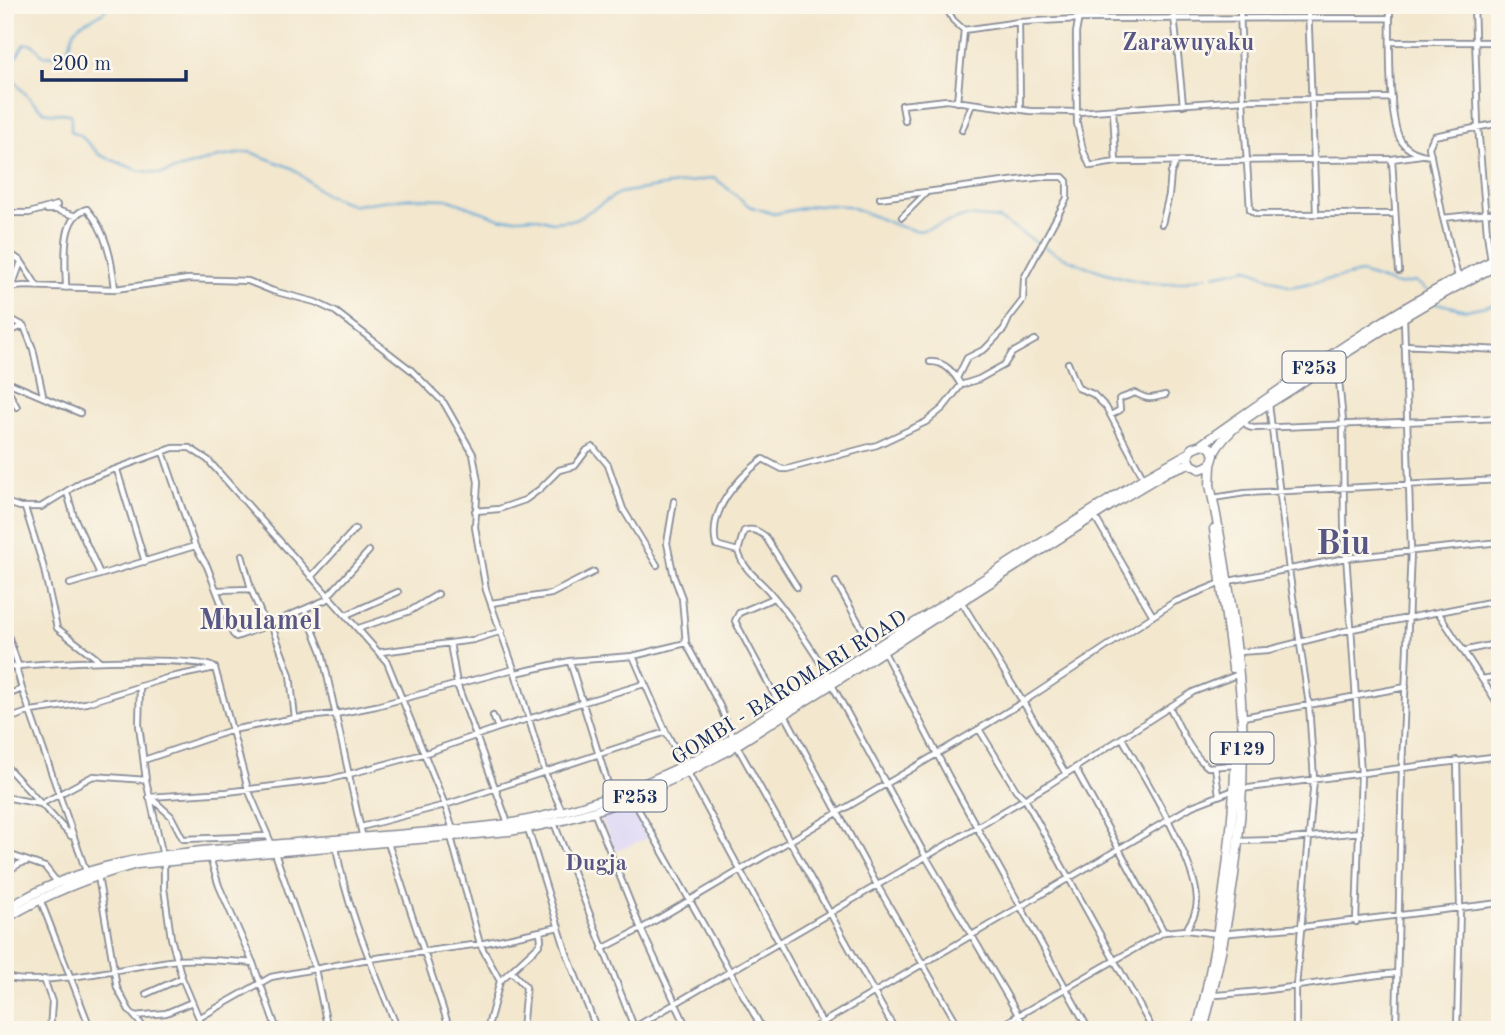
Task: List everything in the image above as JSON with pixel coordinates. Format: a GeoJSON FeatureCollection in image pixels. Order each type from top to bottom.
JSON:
{"type":"FeatureCollection","features":[{"type":"Feature","properties":{"kind":"main road","name":"F253"},"geometry":{"type":"LineString","coordinates":[[1189,453],[1194,446],[1331,355],[1497,260]]}},
{"type":"Feature","properties":{"kind":"main road","name":"F253"},"geometry":{"type":"LineString","coordinates":[[1211,465],[1220,442],[1244,422],[1430,296]]}},
{"type":"Feature","properties":{"kind":"main road"},"geometry":{"type":"LineString","coordinates":[[1202,443],[1209,446],[1214,453]]}},
{"type":"Feature","properties":{"kind":"main road"},"geometry":{"type":"LineString","coordinates":[[1189,453],[1190,463],[1198,469],[1211,465]]}},
{"type":"Feature","properties":{"kind":"main road","name":"GOMBI - BAROMARI ROAD"},"geometry":{"type":"LineString","coordinates":[[878,649],[961,601],[974,589],[1144,478],[1189,453]]}},
{"type":"Feature","properties":{"kind":"main road","name":"GOMBI - BAROMARI ROAD"},"geometry":{"type":"LineString","coordinates":[[5,910],[57,882],[163,858],[528,829],[594,812],[632,798],[735,741],[974,589],[1168,471],[1190,463]]}},
{"type":"Feature","properties":{"kind":"main road","name":"F129"},"geometry":{"type":"LineString","coordinates":[[1197,1030],[1222,934],[1238,790],[1237,652],[1213,498],[1211,465]]}},
{"type":"Feature","properties":{"kind":"main road","name":"F129"},"geometry":{"type":"LineString","coordinates":[[1198,469],[1205,479],[1226,582],[1242,718],[1237,841],[1212,995],[1203,1030]]}},
{"type":"Feature","properties":{"kind":"main road","name":"GOMBI - BAROMARI ROAD"},"geometry":{"type":"LineString","coordinates":[[273,848],[336,847],[364,841],[388,842],[508,824],[612,798],[685,769]]}},
{"type":"Feature","properties":{"kind":"main road","name":"GOMBI - BAROMARI ROAD"},"geometry":{"type":"LineString","coordinates":[[5,919],[40,898],[91,874]]}},
{"type":"Feature","properties":{"kind":"street"},"geometry":{"type":"LineString","coordinates":[[945,5],[953,20],[964,30]]}},
{"type":"Feature","properties":{"kind":"street"},"geometry":{"type":"LineString","coordinates":[[1081,5],[1076,45],[1077,123],[1087,163],[1093,167],[1116,162],[1392,159],[1431,156]]}},
{"type":"Feature","properties":{"kind":"street"},"geometry":{"type":"LineString","coordinates":[[1173,5],[1183,105]]}},
{"type":"Feature","properties":{"kind":"street"},"geometry":{"type":"LineString","coordinates":[[1240,5],[1243,100],[1252,213],[1395,214]]}},
{"type":"Feature","properties":{"kind":"street"},"geometry":{"type":"LineString","coordinates":[[1308,5],[1315,212]]}},
{"type":"Feature","properties":{"kind":"street"},"geometry":{"type":"LineString","coordinates":[[1390,5],[1392,98],[1401,142],[1421,155]]}},
{"type":"Feature","properties":{"kind":"street"},"geometry":{"type":"LineString","coordinates":[[1475,5],[1478,126],[1485,213],[1497,260]]}},
{"type":"Feature","properties":{"kind":"street"},"geometry":{"type":"LineString","coordinates":[[964,30],[1019,22],[1079,19],[1390,18]]}},
{"type":"Feature","properties":{"kind":"street"},"geometry":{"type":"LineString","coordinates":[[1019,22],[1020,109]]}},
{"type":"Feature","properties":{"kind":"street"},"geometry":{"type":"LineString","coordinates":[[957,102],[964,30]]}},
{"type":"Feature","properties":{"kind":"street"},"geometry":{"type":"LineString","coordinates":[[1391,42],[1500,42]]}},
{"type":"Feature","properties":{"kind":"street"},"geometry":{"type":"LineString","coordinates":[[905,121],[902,105],[947,100],[1020,109],[1078,111],[1243,100],[1392,98]]}},
{"type":"Feature","properties":{"kind":"street"},"geometry":{"type":"LineString","coordinates":[[962,130],[972,104]]}},
{"type":"Feature","properties":{"kind":"street"},"geometry":{"type":"LineString","coordinates":[[1113,110],[1116,162]]}},
{"type":"Feature","properties":{"kind":"street"},"geometry":{"type":"LineString","coordinates":[[1460,280],[1443,218],[1429,148],[1434,136],[1500,123]]}},
{"type":"Feature","properties":{"kind":"street"},"geometry":{"type":"LineString","coordinates":[[1392,159],[1398,271]]}},
{"type":"Feature","properties":{"kind":"street"},"geometry":{"type":"LineString","coordinates":[[1163,224],[1171,173],[1176,162]]}},
{"type":"Feature","properties":{"kind":"street"},"geometry":{"type":"LineString","coordinates":[[880,198],[1042,177],[1063,177],[1067,181],[1067,198],[1024,278],[1023,300],[1004,329],[985,349],[967,358],[957,378]]}},
{"type":"Feature","properties":{"kind":"street"},"geometry":{"type":"LineString","coordinates":[[902,217],[926,192]]}},
{"type":"Feature","properties":{"kind":"street"},"geometry":{"type":"LineString","coordinates":[[5,213],[26,213],[57,205]]}},
{"type":"Feature","properties":{"kind":"street"},"geometry":{"type":"LineString","coordinates":[[66,288],[69,230],[76,216],[87,209],[110,253],[115,289]]}},
{"type":"Feature","properties":{"kind":"street"},"geometry":{"type":"LineString","coordinates":[[39,210],[56,210],[76,216]]}},
{"type":"Feature","properties":{"kind":"street"},"geometry":{"type":"LineString","coordinates":[[1443,218],[1500,212]]}},
{"type":"Feature","properties":{"kind":"street"},"geometry":{"type":"LineString","coordinates":[[5,250],[21,261],[37,286]]}},
{"type":"Feature","properties":{"kind":"street"},"geometry":{"type":"LineString","coordinates":[[12,287],[21,261]]}},
{"type":"Feature","properties":{"kind":"street"},"geometry":{"type":"LineString","coordinates":[[5,288],[37,286],[115,289],[188,279],[236,279],[315,302],[336,312],[411,370],[444,403],[473,454],[478,482],[475,511],[478,550],[486,590],[515,671],[545,773],[562,812]]}},
{"type":"Feature","properties":{"kind":"street"},"geometry":{"type":"LineString","coordinates":[[5,316],[24,326],[33,349],[43,395]]}},
{"type":"Feature","properties":{"kind":"street"},"geometry":{"type":"LineString","coordinates":[[1396,1030],[1402,768],[1411,551],[1404,316]]}},
{"type":"Feature","properties":{"kind":"street"},"geometry":{"type":"LineString","coordinates":[[5,333],[24,326]]}},
{"type":"Feature","properties":{"kind":"street"},"geometry":{"type":"LineString","coordinates":[[738,551],[716,545],[715,534],[721,506],[730,491],[763,459],[787,469],[877,445],[926,422],[943,408],[961,385],[979,379],[1004,365],[1012,353],[1035,340]]}},
{"type":"Feature","properties":{"kind":"street"},"geometry":{"type":"LineString","coordinates":[[1404,345],[1500,350]]}},
{"type":"Feature","properties":{"kind":"street"},"geometry":{"type":"LineString","coordinates":[[1336,359],[1343,422],[1346,558],[1361,773],[1356,922]]}},
{"type":"Feature","properties":{"kind":"street"},"geometry":{"type":"LineString","coordinates":[[930,362],[946,366],[961,385]]}},
{"type":"Feature","properties":{"kind":"street"},"geometry":{"type":"LineString","coordinates":[[1068,363],[1078,388],[1100,400],[1111,415],[1144,478]]}},
{"type":"Feature","properties":{"kind":"street"},"geometry":{"type":"LineString","coordinates":[[5,376],[17,407]]}},
{"type":"Feature","properties":{"kind":"street"},"geometry":{"type":"LineString","coordinates":[[8,386],[43,395],[80,413]]}},
{"type":"Feature","properties":{"kind":"street"},"geometry":{"type":"LineString","coordinates":[[1111,415],[1120,410],[1119,399],[1122,397],[1135,393],[1144,399],[1165,395]]}},
{"type":"Feature","properties":{"kind":"street"},"geometry":{"type":"LineString","coordinates":[[1269,404],[1309,705],[1314,779],[1296,987],[1296,1030]]}},
{"type":"Feature","properties":{"kind":"street"},"geometry":{"type":"LineString","coordinates":[[1244,422],[1249,427],[1500,418]]}},
{"type":"Feature","properties":{"kind":"street"},"geometry":{"type":"LineString","coordinates":[[475,511],[499,509],[525,500],[559,470],[575,466],[587,450],[593,447],[608,465],[623,509],[657,565]]}},
{"type":"Feature","properties":{"kind":"street"},"geometry":{"type":"LineString","coordinates":[[5,502],[25,508],[41,507],[83,481],[173,448],[190,448],[208,460],[381,652],[393,672],[445,805],[480,944],[500,981]]}},
{"type":"Feature","properties":{"kind":"street"},"geometry":{"type":"LineString","coordinates":[[163,452],[195,546],[207,566],[236,637],[305,610],[329,597],[369,551]]}},
{"type":"Feature","properties":{"kind":"street"},"geometry":{"type":"LineString","coordinates":[[117,470],[128,498],[145,562]]}},
{"type":"Feature","properties":{"kind":"street"},"geometry":{"type":"LineString","coordinates":[[1213,498],[1500,480]]}},
{"type":"Feature","properties":{"kind":"street"},"geometry":{"type":"LineString","coordinates":[[67,492],[74,517],[100,574]]}},
{"type":"Feature","properties":{"kind":"street"},"geometry":{"type":"LineString","coordinates":[[674,501],[667,543],[674,577],[682,598],[686,643],[720,706],[735,741],[895,1030]]}},
{"type":"Feature","properties":{"kind":"street"},"geometry":{"type":"LineString","coordinates":[[25,508],[43,565],[57,628],[101,661]]}},
{"type":"Feature","properties":{"kind":"street"},"geometry":{"type":"LineString","coordinates":[[1094,516],[1153,616]]}},
{"type":"Feature","properties":{"kind":"street"},"geometry":{"type":"LineString","coordinates":[[311,577],[355,529]]}},
{"type":"Feature","properties":{"kind":"street"},"geometry":{"type":"LineString","coordinates":[[797,587],[765,536],[754,530],[744,531],[738,551],[747,570],[774,598],[797,628],[830,680],[926,857],[1027,1030]]}},
{"type":"Feature","properties":{"kind":"street"},"geometry":{"type":"LineString","coordinates":[[602,949],[641,929],[979,729],[1153,616],[1197,592],[1226,582],[1346,558],[1500,542]]}},
{"type":"Feature","properties":{"kind":"street"},"geometry":{"type":"LineString","coordinates":[[70,584],[195,546]]}},
{"type":"Feature","properties":{"kind":"street"},"geometry":{"type":"LineString","coordinates":[[242,555],[251,589],[290,674],[295,718]]}},
{"type":"Feature","properties":{"kind":"street"},"geometry":{"type":"LineString","coordinates":[[491,603],[551,594],[594,572]]}},
{"type":"Feature","properties":{"kind":"street"},"geometry":{"type":"LineString","coordinates":[[836,582],[878,649],[1089,1030]]}},
{"type":"Feature","properties":{"kind":"street"},"geometry":{"type":"LineString","coordinates":[[217,590],[251,589]]}},
{"type":"Feature","properties":{"kind":"street"},"geometry":{"type":"LineString","coordinates":[[346,615],[398,592]]}},
{"type":"Feature","properties":{"kind":"street"},"geometry":{"type":"LineString","coordinates":[[359,628],[410,611],[438,594]]}},
{"type":"Feature","properties":{"kind":"street"},"geometry":{"type":"LineString","coordinates":[[774,598],[740,613],[735,621],[877,886],[961,1030]]}},
{"type":"Feature","properties":{"kind":"street"},"geometry":{"type":"LineString","coordinates":[[1237,652],[1268,650],[1352,629],[1500,600]]}},
{"type":"Feature","properties":{"kind":"street"},"geometry":{"type":"LineString","coordinates":[[961,601],[1066,774]]}},
{"type":"Feature","properties":{"kind":"street"},"geometry":{"type":"LineString","coordinates":[[305,610],[322,652],[364,841]]}},
{"type":"Feature","properties":{"kind":"street"},"geometry":{"type":"LineString","coordinates":[[1438,612],[1500,707]]}},
{"type":"Feature","properties":{"kind":"street"},"geometry":{"type":"LineString","coordinates":[[5,626],[18,665],[22,689],[73,838],[91,874],[100,900],[122,999],[146,1030]]}},
{"type":"Feature","properties":{"kind":"street"},"geometry":{"type":"LineString","coordinates":[[381,652],[483,638],[502,631]]}},
{"type":"Feature","properties":{"kind":"street"},"geometry":{"type":"LineString","coordinates":[[450,643],[457,684],[508,824]]}},
{"type":"Feature","properties":{"kind":"street"},"geometry":{"type":"LineString","coordinates":[[144,760],[232,730],[295,718],[336,715],[515,671],[633,656],[686,643]]}},
{"type":"Feature","properties":{"kind":"street"},"geometry":{"type":"LineString","coordinates":[[1463,651],[1500,643]]}},
{"type":"Feature","properties":{"kind":"street"},"geometry":{"type":"LineString","coordinates":[[633,656],[685,769],[826,1030]]}},
{"type":"Feature","properties":{"kind":"street"},"geometry":{"type":"LineString","coordinates":[[5,668],[54,662],[101,661],[191,663],[211,665],[215,668],[248,789],[273,848],[314,969],[328,1030]]}},
{"type":"Feature","properties":{"kind":"street"},"geometry":{"type":"LineString","coordinates":[[570,662],[612,798]]}},
{"type":"Feature","properties":{"kind":"street"},"geometry":{"type":"LineString","coordinates":[[5,720],[31,711],[86,703],[140,686],[215,668]]}},
{"type":"Feature","properties":{"kind":"street"},"geometry":{"type":"LineString","coordinates":[[554,823],[633,1029],[1025,799],[1193,692],[1236,674]]}},
{"type":"Feature","properties":{"kind":"street"},"geometry":{"type":"LineString","coordinates":[[1482,679],[1500,676]]}},
{"type":"Feature","properties":{"kind":"street"},"geometry":{"type":"LineString","coordinates":[[149,797],[308,783],[350,775],[644,684]]}},
{"type":"Feature","properties":{"kind":"street"},"geometry":{"type":"LineString","coordinates":[[140,686],[139,724],[149,797],[163,858],[167,916],[182,978],[201,1029]]}},
{"type":"Feature","properties":{"kind":"street"},"geometry":{"type":"LineString","coordinates":[[1242,718],[1406,687]]}},
{"type":"Feature","properties":{"kind":"street"},"geometry":{"type":"LineString","coordinates":[[5,696],[22,689]]}},
{"type":"Feature","properties":{"kind":"street"},"geometry":{"type":"LineString","coordinates":[[1170,708],[1191,748],[1203,764],[1208,767],[1236,765]]}},
{"type":"Feature","properties":{"kind":"street"},"geometry":{"type":"LineString","coordinates":[[494,716],[498,728]]}},
{"type":"Feature","properties":{"kind":"street"},"geometry":{"type":"LineString","coordinates":[[979,729],[1016,790],[1025,799],[1153,1030]]}},
{"type":"Feature","properties":{"kind":"street"},"geometry":{"type":"LineString","coordinates":[[361,827],[445,805],[666,732]]}},
{"type":"Feature","properties":{"kind":"street"},"geometry":{"type":"LineString","coordinates":[[1122,738],[1168,821],[1192,874],[1197,896],[1195,916],[1186,930]]}},
{"type":"Feature","properties":{"kind":"street"},"geometry":{"type":"LineString","coordinates":[[810,1030],[1192,806],[1219,795],[1314,779],[1500,755]]}},
{"type":"Feature","properties":{"kind":"street"},"geometry":{"type":"LineString","coordinates":[[1457,760],[1460,907],[1457,1030]]}},
{"type":"Feature","properties":{"kind":"street"},"geometry":{"type":"LineString","coordinates":[[5,765],[73,838]]}},
{"type":"Feature","properties":{"kind":"street"},"geometry":{"type":"LineString","coordinates":[[1215,767],[1219,795]]}},
{"type":"Feature","properties":{"kind":"street"},"geometry":{"type":"LineString","coordinates":[[1075,768],[1164,932]]}},
{"type":"Feature","properties":{"kind":"street"},"geometry":{"type":"LineString","coordinates":[[5,797],[39,804],[99,775],[146,780]]}},
{"type":"Feature","properties":{"kind":"street"},"geometry":{"type":"LineString","coordinates":[[149,797],[171,817],[183,839],[268,836]]}},
{"type":"Feature","properties":{"kind":"street"},"geometry":{"type":"LineString","coordinates":[[632,798],[763,1030]]}},
{"type":"Feature","properties":{"kind":"street"},"geometry":{"type":"LineString","coordinates":[[594,812],[641,929],[688,1030]]}},
{"type":"Feature","properties":{"kind":"street"},"geometry":{"type":"LineString","coordinates":[[528,829],[559,927],[597,1030]]}},
{"type":"Feature","properties":{"kind":"street"},"geometry":{"type":"LineString","coordinates":[[1237,841],[1281,840],[1360,832]]}},
{"type":"Feature","properties":{"kind":"street"},"geometry":{"type":"LineString","coordinates":[[388,842],[450,1030]]}},
{"type":"Feature","properties":{"kind":"street"},"geometry":{"type":"LineString","coordinates":[[336,847],[341,874],[369,959],[398,1028],[390,1029]]}},
{"type":"Feature","properties":{"kind":"street"},"geometry":{"type":"LineString","coordinates":[[5,853],[45,867],[57,882]]}},
{"type":"Feature","properties":{"kind":"street"},"geometry":{"type":"LineString","coordinates":[[210,854],[219,886],[253,963],[276,1028],[264,1030]]}},
{"type":"Feature","properties":{"kind":"street"},"geometry":{"type":"LineString","coordinates":[[5,873],[27,862]]}},
{"type":"Feature","properties":{"kind":"street"},"geometry":{"type":"LineString","coordinates":[[40,898],[91,1030]]}},
{"type":"Feature","properties":{"kind":"street"},"geometry":{"type":"LineString","coordinates":[[993,1030],[1164,932],[1186,930],[1222,934],[1356,922],[1500,903]]}},
{"type":"Feature","properties":{"kind":"street"},"geometry":{"type":"LineString","coordinates":[[199,1018],[271,977],[369,959],[480,944],[559,927]]}},
{"type":"Feature","properties":{"kind":"street"},"geometry":{"type":"LineString","coordinates":[[487,1030],[500,981],[540,943],[540,932]]}},
{"type":"Feature","properties":{"kind":"street"},"geometry":{"type":"LineString","coordinates":[[5,976],[19,981],[44,979],[177,960],[253,963]]}},
{"type":"Feature","properties":{"kind":"street"},"geometry":{"type":"LineString","coordinates":[[511,971],[526,987],[522,1030]]}},
{"type":"Feature","properties":{"kind":"street"},"geometry":{"type":"LineString","coordinates":[[1212,995],[1250,993],[1397,973]]}},
{"type":"Feature","properties":{"kind":"street"},"geometry":{"type":"LineString","coordinates":[[146,994],[182,978]]}},
{"type":"Feature","properties":{"kind":"street"},"geometry":{"type":"LineString","coordinates":[[44,979],[52,1002],[50,1030]]}},
{"type":"Feature","properties":{"kind":"street"},"geometry":{"type":"LineString","coordinates":[[135,1016],[166,1013],[192,1002]]}},
{"type":"Feature","properties":{"kind":"shaded area"},"geometry":{"type":"Polygon","coordinates":[[[632,802],[648,838],[616,851],[599,814],[632,802]]]}},
{"type":"Feature","properties":{"kind":"waterway"},"geometry":{"type":"LineString","coordinates":[[5,77],[24,44],[32,44],[43,55],[60,54],[69,46],[77,27],[101,14],[109,5]]}},
{"type":"Feature","properties":{"kind":"waterway"},"geometry":{"type":"LineString","coordinates":[[8,73],[44,111],[71,115],[71,131],[81,136],[100,155],[137,170],[161,174],[219,157],[250,152],[292,168],[324,194],[353,205],[405,198],[447,199],[502,219],[534,217],[552,222],[575,220],[619,193],[715,178],[749,206],[774,214],[817,205],[848,206],[901,227],[920,231],[967,216],[999,219],[1039,244]]}},
{"type":"Feature","properties":{"kind":"waterway"},"geometry":{"type":"LineString","coordinates":[[1044,247],[1085,266],[1150,283],[1169,284],[1207,276]]}},
{"type":"Feature","properties":{"kind":"waterway"},"geometry":{"type":"LineString","coordinates":[[1214,275],[1248,268],[1290,287],[1361,273],[1397,285],[1416,282],[1427,290]]}},
{"type":"Feature","properties":{"kind":"waterway"},"geometry":{"type":"LineString","coordinates":[[1436,303],[1466,310],[1500,303]]}},
{"type":"Feature","properties":{"kind":"district","name":"Zarawuyaku"},"geometry":{"type":"Point","coordinates":[1188,42]}},
{"type":"Feature","properties":{"kind":"district","name":"Biu"},"geometry":{"type":"Point","coordinates":[1343,542]}},
{"type":"Feature","properties":{"kind":"district","name":"Mbulamel"},"geometry":{"type":"Point","coordinates":[260,619]}},
{"type":"Feature","properties":{"kind":"district","name":"Dugja"},"geometry":{"type":"Point","coordinates":[596,862]}}]}
